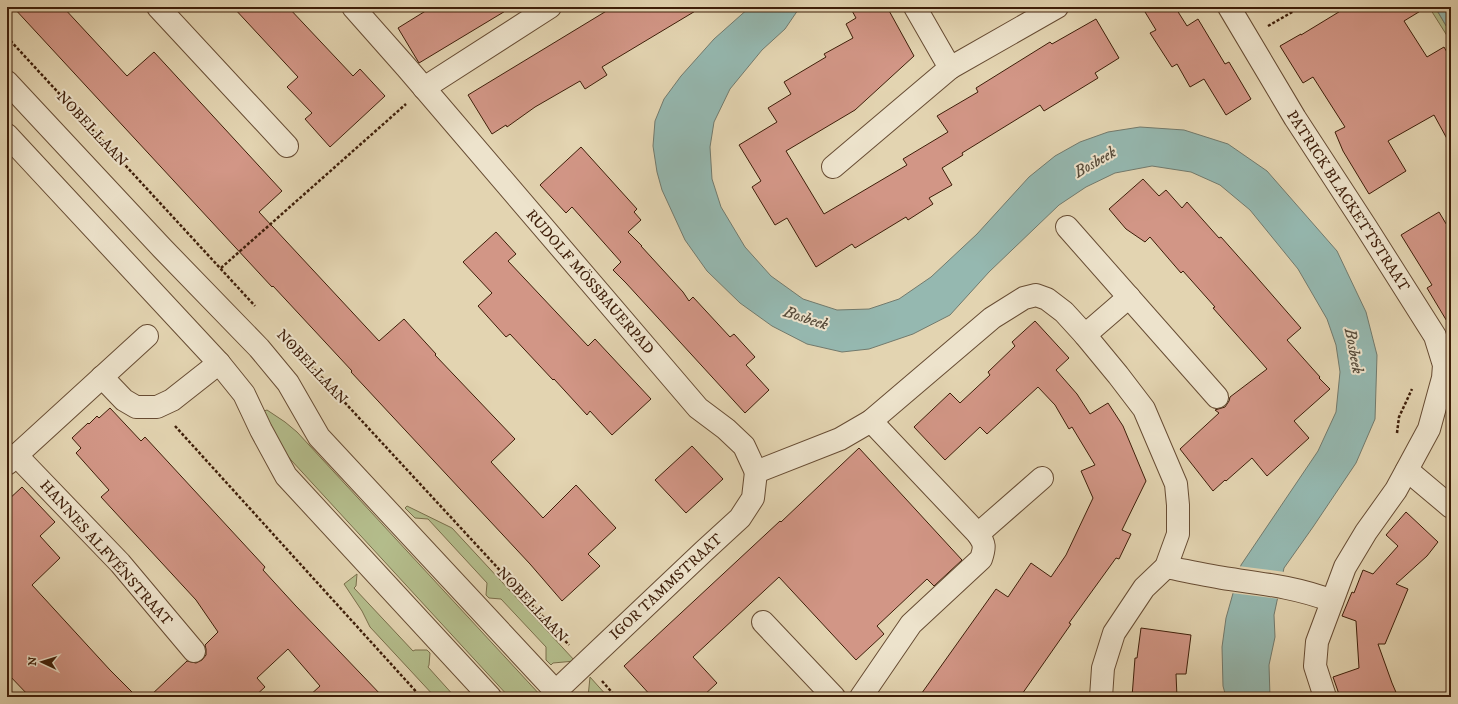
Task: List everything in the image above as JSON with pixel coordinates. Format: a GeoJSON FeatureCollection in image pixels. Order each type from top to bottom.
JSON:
{"type":"FeatureCollection","features":[{"type":"Feature","properties":{"kind":"street"},"geometry":{"type":"LineString","coordinates":[[158,7],[287,146]]}},
{"type":"Feature","properties":{"kind":"street","name":"RUDOLF MÖSSBAUERPAD"},"geometry":{"type":"LineString","coordinates":[[353,7],[698,408],[726,429],[744,446],[756,472]]}},
{"type":"Feature","properties":{"kind":"street"},"geometry":{"type":"LineString","coordinates":[[424,88],[550,7]]}},
{"type":"Feature","properties":{"kind":"street"},"geometry":{"type":"LineString","coordinates":[[915,7],[950,68]]}},
{"type":"Feature","properties":{"kind":"street"},"geometry":{"type":"LineString","coordinates":[[833,167],[950,68],[1057,7]]}},
{"type":"Feature","properties":{"kind":"street","name":"PATRICK BLACKETTSTRAAT"},"geometry":{"type":"LineString","coordinates":[[1229,7],[1295,118],[1435,336],[1447,365],[1429,429],[1407,470],[1345,567],[1332,601],[1317,642],[1315,666],[1325,697]]}},
{"type":"Feature","properties":{"kind":"street","name":"NOBELLAAN"},"geometry":{"type":"LineString","coordinates":[[7,82],[162,248],[259,348],[288,383],[319,437],[558,694]]}},
{"type":"Feature","properties":{"kind":"street"},"geometry":{"type":"LineString","coordinates":[[7,135],[219,363],[244,394],[261,430],[286,476],[490,697]]}},
{"type":"Feature","properties":{"kind":"street"},"geometry":{"type":"LineString","coordinates":[[1067,227],[1217,397]]}},
{"type":"Feature","properties":{"kind":"street"},"geometry":{"type":"LineString","coordinates":[[756,472],[840,439],[870,421],[992,318],[1024,298],[1036,295],[1047,299],[1064,312],[1118,375],[1144,409],[1176,484],[1178,534],[1166,567],[1144,588],[1114,633],[1103,668],[1102,697]]}},
{"type":"Feature","properties":{"kind":"street"},"geometry":{"type":"LineString","coordinates":[[1084,335],[1129,298]]}},
{"type":"Feature","properties":{"kind":"street","name":"HANNES ALFVÉNSTRAAT"},"geometry":{"type":"LineString","coordinates":[[147,336],[12,460],[120,563],[194,651]]}},
{"type":"Feature","properties":{"kind":"street"},"geometry":{"type":"LineString","coordinates":[[102,377],[124,400],[136,407],[157,407],[172,400],[219,363]]}},
{"type":"Feature","properties":{"kind":"street"},"geometry":{"type":"LineString","coordinates":[[861,697],[911,624],[981,559],[984,549],[983,541],[978,534],[870,421]]}},
{"type":"Feature","properties":{"kind":"street"},"geometry":{"type":"LineString","coordinates":[[1407,470],[1451,507]]}},
{"type":"Feature","properties":{"kind":"street","name":"IGOR TAMMSTRAAT"},"geometry":{"type":"LineString","coordinates":[[558,694],[585,663],[740,518],[753,498],[756,472]]}},
{"type":"Feature","properties":{"kind":"street"},"geometry":{"type":"LineString","coordinates":[[978,534],[1042,478]]}},
{"type":"Feature","properties":{"kind":"street"},"geometry":{"type":"LineString","coordinates":[[1166,567],[1228,579],[1286,587],[1332,601]]}},
{"type":"Feature","properties":{"kind":"street"},"geometry":{"type":"LineString","coordinates":[[763,622],[834,697]]}},
{"type":"Feature","properties":{"kind":"path"},"geometry":{"type":"LineString","coordinates":[[1247,38],[1301,7]]}},
{"type":"Feature","properties":{"kind":"path","name":"NOBELLAAN"},"geometry":{"type":"LineString","coordinates":[[7,37],[258,308]]}},
{"type":"Feature","properties":{"kind":"path"},"geometry":{"type":"LineString","coordinates":[[221,268],[424,88]]}},
{"type":"Feature","properties":{"kind":"path","name":"NOBELLAAN"},"geometry":{"type":"LineString","coordinates":[[284,337],[616,697]]}},
{"type":"Feature","properties":{"kind":"path"},"geometry":{"type":"LineString","coordinates":[[157,407],[421,697]]}},
{"type":"Feature","properties":{"kind":"green space"},"geometry":{"type":"Polygon","coordinates":[[[1429,7],[1435,7],[1451,34],[1451,42],[1429,7]]]}},
{"type":"Feature","properties":{"kind":"green space"},"geometry":{"type":"Polygon","coordinates":[[[267,410],[297,432],[542,697],[509,697],[291,460],[281,447],[264,411],[267,410]]]}},
{"type":"Feature","properties":{"kind":"green space"},"geometry":{"type":"Polygon","coordinates":[[[407,506],[452,528],[575,661],[553,663],[551,665],[546,660],[546,647],[501,599],[489,598],[486,595],[487,583],[428,519],[415,518],[405,508],[407,506]]]}},
{"type":"Feature","properties":{"kind":"green space"},"geometry":{"type":"Polygon","coordinates":[[[357,574],[356,586],[354,588],[413,651],[427,650],[430,653],[428,667],[455,697],[435,697],[370,627],[362,611],[344,584],[357,574]]]}},
{"type":"Feature","properties":{"kind":"green space"},"geometry":{"type":"Polygon","coordinates":[[[590,677],[608,697],[588,697],[590,677]]]}},
{"type":"Feature","properties":{"kind":"water","name":"Bosbeek"},"geometry":{"type":"Polygon","coordinates":[[[750,7],[800,7],[785,29],[762,50],[730,89],[714,122],[710,147],[712,179],[721,207],[745,247],[771,276],[803,299],[837,310],[869,309],[899,299],[931,277],[977,234],[1029,177],[1055,156],[1080,142],[1108,132],[1140,127],[1184,130],[1228,144],[1267,171],[1337,251],[1366,312],[1377,355],[1375,419],[1356,463],[1284,568],[1274,615],[1275,637],[1269,665],[1270,697],[1226,697],[1223,686],[1222,647],[1226,618],[1241,565],[1318,451],[1336,412],[1340,372],[1336,345],[1327,319],[1298,269],[1250,210],[1220,185],[1191,172],[1152,166],[1115,173],[1086,187],[1059,205],[989,272],[950,315],[913,334],[869,349],[842,352],[807,344],[772,326],[740,303],[707,271],[685,240],[662,190],[657,172],[653,146],[655,121],[664,99],[681,76],[714,39],[750,7]]]}},
{"type":"Feature","properties":{"kind":"water"},"geometry":{"type":"Polygon","coordinates":[[[1435,7],[1444,7],[1451,18],[1451,34],[1435,7]]]}},
{"type":"Feature","properties":{"kind":"pier"},"geometry":{"type":"Polygon","coordinates":[[[1238,566],[1285,572],[1280,599],[1231,593],[1238,566]]]}},
{"type":"Feature","properties":{"kind":"building"},"geometry":{"type":"Polygon","coordinates":[[[13,7],[63,7],[127,76],[154,52],[282,191],[259,212],[379,341],[404,319],[436,354],[435,355],[515,439],[491,462],[543,518],[576,485],[616,528],[588,554],[600,566],[562,601],[530,564],[351,372],[352,371],[273,286],[272,287],[13,7]]]}},
{"type":"Feature","properties":{"kind":"building"},"geometry":{"type":"Polygon","coordinates":[[[233,7],[288,7],[353,76],[360,69],[385,96],[330,147],[305,119],[312,113],[287,87],[298,77],[233,7]]]}},
{"type":"Feature","properties":{"kind":"building"},"geometry":{"type":"Polygon","coordinates":[[[432,7],[512,7],[419,63],[398,28],[432,7]]]}},
{"type":"Feature","properties":{"kind":"building"},"geometry":{"type":"Polygon","coordinates":[[[613,7],[702,7],[602,67],[607,75],[585,89],[580,81],[535,107],[507,127],[506,125],[492,134],[468,95],[613,7]]]}},
{"type":"Feature","properties":{"kind":"building"},"geometry":{"type":"Polygon","coordinates":[[[850,7],[887,7],[914,56],[855,110],[786,151],[824,214],[907,165],[903,159],[948,132],[937,116],[978,92],[976,88],[1050,42],[1052,44],[1096,19],[1119,58],[1095,73],[1098,78],[1044,111],[1040,105],[962,153],[963,155],[942,168],[952,185],[929,198],[933,204],[908,220],[906,217],[855,248],[852,244],[816,267],[787,218],[775,225],[752,187],[761,181],[739,145],[777,122],[768,108],[791,94],[784,82],[826,57],[824,54],[853,38],[846,24],[856,18],[850,7]]]}},
{"type":"Feature","properties":{"kind":"building"},"geometry":{"type":"Polygon","coordinates":[[[1142,7],[1175,7],[1187,26],[1198,19],[1225,64],[1229,62],[1251,99],[1226,115],[1204,79],[1190,87],[1177,64],[1172,67],[1150,33],[1156,30],[1142,7]]]}},
{"type":"Feature","properties":{"kind":"building"},"geometry":{"type":"Polygon","coordinates":[[[1347,7],[1427,7],[1404,21],[1427,57],[1444,47],[1451,59],[1451,146],[1434,115],[1388,141],[1406,171],[1369,194],[1343,151],[1335,132],[1345,127],[1313,77],[1303,83],[1280,46],[1347,7]]]}},
{"type":"Feature","properties":{"kind":"building"},"geometry":{"type":"Polygon","coordinates":[[[581,147],[637,209],[634,212],[641,220],[628,232],[683,292],[689,301],[693,297],[730,337],[734,334],[755,357],[746,365],[769,390],[745,413],[613,270],[621,262],[572,207],[566,213],[540,185],[581,147]]]}},
{"type":"Feature","properties":{"kind":"building"},"geometry":{"type":"Polygon","coordinates":[[[1143,179],[1159,196],[1166,190],[1182,208],[1187,202],[1219,238],[1221,237],[1301,328],[1287,340],[1330,389],[1294,421],[1309,438],[1267,476],[1252,458],[1213,491],[1180,449],[1219,413],[1215,410],[1225,407],[1230,397],[1267,369],[1213,308],[1215,307],[1183,271],[1181,273],[1150,237],[1145,242],[1126,229],[1109,209],[1143,179]]]}},
{"type":"Feature","properties":{"kind":"building"},"geometry":{"type":"Polygon","coordinates":[[[1439,212],[1451,232],[1451,328],[1427,288],[1432,285],[1401,235],[1439,212]]]}},
{"type":"Feature","properties":{"kind":"building"},"geometry":{"type":"Polygon","coordinates":[[[496,232],[516,254],[508,261],[588,346],[595,339],[651,399],[612,435],[590,411],[587,415],[510,334],[506,337],[478,306],[492,293],[463,262],[496,232]]]}},
{"type":"Feature","properties":{"kind":"building"},"geometry":{"type":"Polygon","coordinates":[[[1035,321],[1069,358],[1056,370],[1077,394],[1090,414],[1108,403],[1123,426],[1146,481],[1122,530],[1131,534],[1119,559],[1116,558],[1069,623],[1071,624],[1020,697],[919,697],[996,589],[1008,597],[1031,563],[1051,577],[1066,555],[1093,498],[1081,471],[1095,465],[1072,427],[1069,429],[1055,405],[1038,387],[987,434],[980,427],[945,460],[914,427],[950,393],[960,403],[990,375],[988,372],[1015,346],[1012,342],[1035,321]]]}},
{"type":"Feature","properties":{"kind":"building"},"geometry":{"type":"Polygon","coordinates":[[[110,408],[141,441],[145,437],[265,567],[263,570],[295,605],[383,697],[308,697],[320,686],[288,649],[257,678],[265,687],[254,697],[149,697],[187,661],[196,663],[202,660],[206,655],[205,645],[218,632],[196,600],[101,497],[109,490],[76,453],[81,448],[72,438],[88,423],[89,424],[97,416],[99,418],[110,408]]]}},
{"type":"Feature","properties":{"kind":"building"},"geometry":{"type":"Polygon","coordinates":[[[692,446],[723,479],[686,513],[655,480],[692,446]]]}},
{"type":"Feature","properties":{"kind":"building"},"geometry":{"type":"Polygon","coordinates":[[[859,448],[962,560],[934,586],[927,579],[877,626],[884,634],[856,660],[779,577],[693,657],[717,683],[702,697],[652,697],[624,666],[780,521],[781,522],[859,448]]]}},
{"type":"Feature","properties":{"kind":"building"},"geometry":{"type":"Polygon","coordinates":[[[22,487],[55,522],[40,536],[60,558],[32,585],[110,670],[137,697],[30,697],[7,673],[7,501],[22,487]]]}},
{"type":"Feature","properties":{"kind":"building"},"geometry":{"type":"Polygon","coordinates":[[[1406,512],[1438,542],[1427,556],[1396,584],[1408,589],[1385,644],[1378,644],[1398,697],[1340,697],[1333,677],[1359,668],[1356,621],[1342,616],[1352,592],[1354,593],[1363,570],[1373,574],[1398,546],[1386,535],[1406,512]]]}},
{"type":"Feature","properties":{"kind":"building"},"geometry":{"type":"Polygon","coordinates":[[[1141,628],[1191,635],[1186,674],[1176,674],[1177,697],[1132,697],[1135,658],[1137,658],[1141,628]]]}}]}
